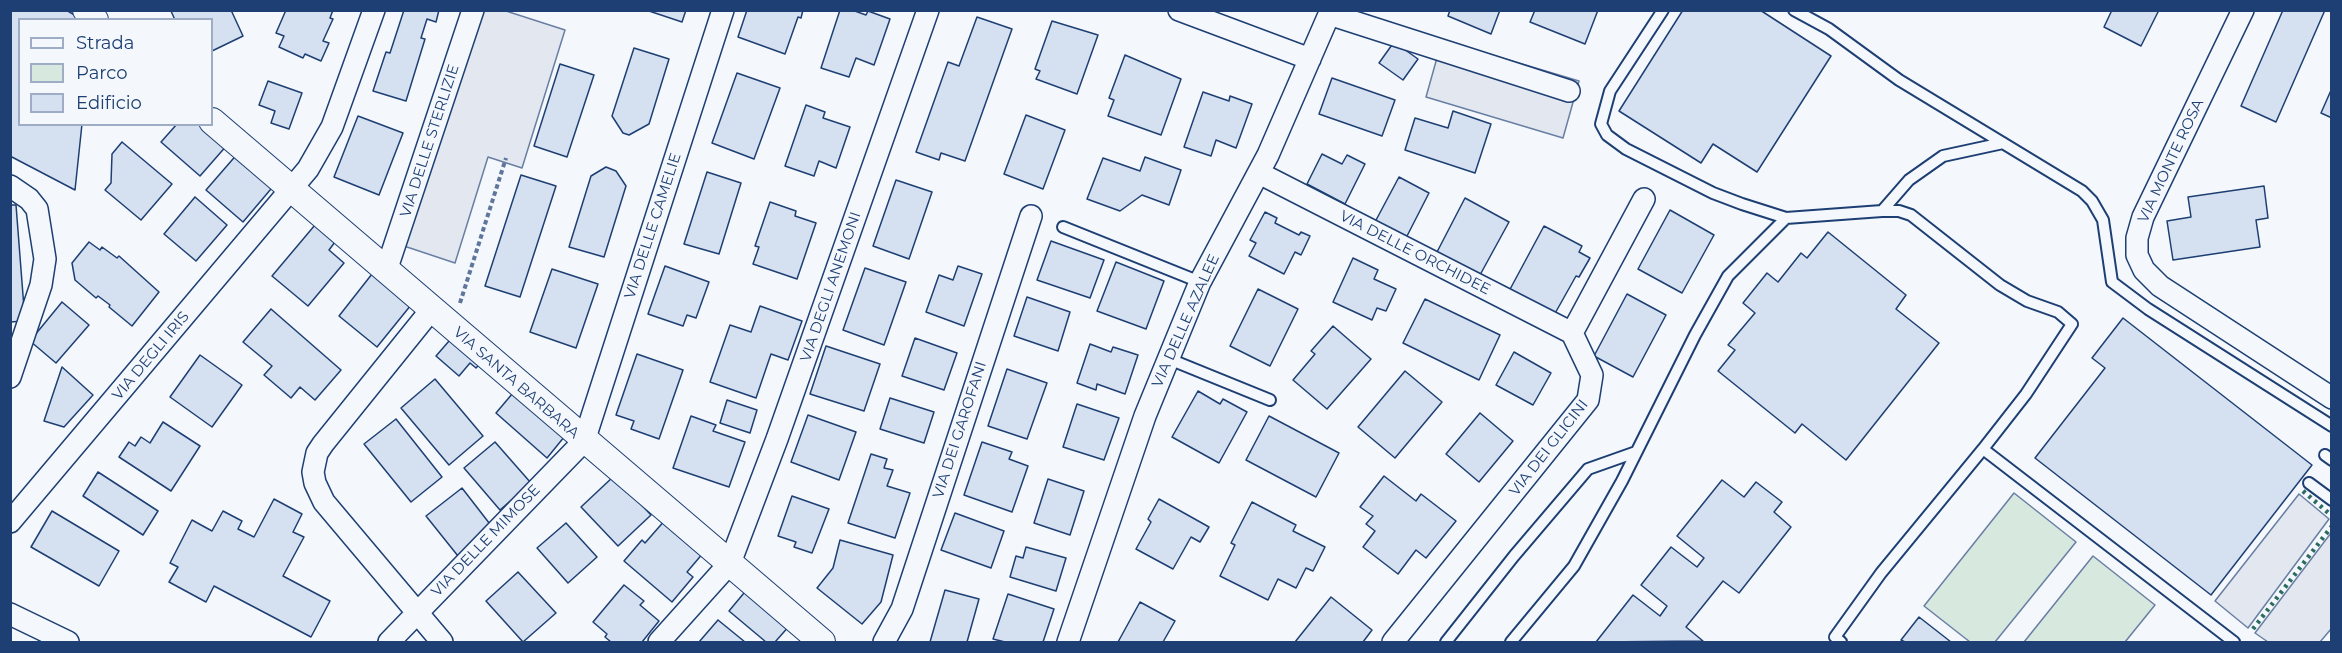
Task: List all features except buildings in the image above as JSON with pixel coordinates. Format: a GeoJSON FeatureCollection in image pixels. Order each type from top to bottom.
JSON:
{"type":"FeatureCollection","features":[{"type":"Feature","properties":{"kind":"street","name":"VIA DEGLI IRIS"},"geometry":{"type":"LineString","coordinates":[[10,522],[314,160],[332,127],[374,10]]}},
{"type":"Feature","properties":{"kind":"street","name":"VIA DELLE STERLIZIE"},"geometry":{"type":"LineString","coordinates":[[386,271],[473,10]]}},
{"type":"Feature","properties":{"kind":"street","name":"VIA DELLE CAMELIE"},"geometry":{"type":"LineString","coordinates":[[584,441],[723,10]]}},
{"type":"Feature","properties":{"kind":"street","name":"VIA DEGLI ANEMONI"},"geometry":{"type":"LineString","coordinates":[[730,563],[781,427],[928,10]]}},
{"type":"Feature","properties":{"kind":"street"},"geometry":{"type":"LineString","coordinates":[[1179,10],[1310,60]]}},
{"type":"Feature","properties":{"kind":"street","name":"VIA MONTE ROSA"},"geometry":{"type":"LineString","coordinates":[[2243,10],[2143,217],[2136,244],[2139,262],[2150,277],[2171,294],[2331,398]]}},
{"type":"Feature","properties":{"kind":"street"},"geometry":{"type":"LineString","coordinates":[[1330,13],[1569,91]]}},
{"type":"Feature","properties":{"kind":"street","name":"VIA DELLE AZALEE"},"geometry":{"type":"LineString","coordinates":[[1068,642],[1145,416],[1200,282],[1259,172],[1330,13]]}},
{"type":"Feature","properties":{"kind":"street","name":"VIA SANTA BARBARA"},"geometry":{"type":"LineString","coordinates":[[213,122],[822,642]]}},
{"type":"Feature","properties":{"kind":"street","name":"VIA DELLE ORCHIDEE"},"geometry":{"type":"LineString","coordinates":[[1259,172],[1572,333]]}},
{"type":"Feature","properties":{"kind":"street"},"geometry":{"type":"LineString","coordinates":[[10,186],[29,199],[37,209],[45,259],[41,285],[10,377]]}},
{"type":"Feature","properties":{"kind":"street"},"geometry":{"type":"LineString","coordinates":[[1572,333],[1644,199]]}},
{"type":"Feature","properties":{"kind":"street","name":"VIA DEI GAROFANI"},"geometry":{"type":"LineString","coordinates":[[884,642],[902,609],[1031,216]]}},
{"type":"Feature","properties":{"kind":"street"},"geometry":{"type":"LineString","coordinates":[[431,310],[323,444],[317,453],[313,472],[315,483],[324,502],[442,642]]}},
{"type":"Feature","properties":{"kind":"street","name":"VIA DEI GLICINI"},"geometry":{"type":"LineString","coordinates":[[1393,642],[1588,400],[1592,392],[1592,375],[1572,333]]}},
{"type":"Feature","properties":{"kind":"street","name":"VIA DELLE MIMOSE"},"geometry":{"type":"LineString","coordinates":[[389,642],[584,441]]}},
{"type":"Feature","properties":{"kind":"street"},"geometry":{"type":"LineString","coordinates":[[659,642],[730,563]]}},
{"type":"Feature","properties":{"kind":"street"},"geometry":{"type":"LineString","coordinates":[[10,614],[68,642]]}},
{"type":"Feature","properties":{"kind":"lane"},"geometry":{"type":"LineString","coordinates":[[1663,10],[1610,92],[1601,124],[1607,135],[1626,148],[1713,193],[1786,218],[1899,211],[1911,215],[2000,285],[2027,302],[2058,312],[2072,324],[2026,394],[1881,573],[1836,641]]}},
{"type":"Feature","properties":{"kind":"lane"},"geometry":{"type":"LineString","coordinates":[[1794,10],[1829,28],[1899,80],[2073,185],[2092,201],[2103,220],[2112,282],[2148,309],[2331,426]]}},
{"type":"Feature","properties":{"kind":"lane"},"geometry":{"type":"LineString","coordinates":[[1882,212],[1909,180],[1943,156],[2003,143]]}},
{"type":"Feature","properties":{"kind":"lane"},"geometry":{"type":"LineString","coordinates":[[1511,642],[1574,566],[1728,276],[1786,218]]}},
{"type":"Feature","properties":{"kind":"lane"},"geometry":{"type":"LineString","coordinates":[[1063,227],[1200,282]]}},
{"type":"Feature","properties":{"kind":"lane"},"geometry":{"type":"LineString","coordinates":[[1169,359],[1270,400]]}},
{"type":"Feature","properties":{"kind":"lane"},"geometry":{"type":"LineString","coordinates":[[1983,449],[2234,642]]}},
{"type":"Feature","properties":{"kind":"lane"},"geometry":{"type":"LineString","coordinates":[[1446,642],[1514,556],[1588,469],[1636,452]]}},
{"type":"Feature","properties":{"kind":"lane"},"geometry":{"type":"LineString","coordinates":[[2309,483],[2331,500]]}},
{"type":"Feature","properties":{"kind":"path"},"geometry":{"type":"LineString","coordinates":[[453,328],[506,158]]}},
{"type":"Feature","properties":{"kind":"green space"},"geometry":{"type":"Polygon","coordinates":[[[2014,493],[2076,542],[1995,642],[1970,642],[1924,606],[2014,493]]]}},
{"type":"Feature","properties":{"kind":"green space"},"geometry":{"type":"Polygon","coordinates":[[[2093,556],[2155,605],[2125,642],[2024,642],[2093,556]]]}},
{"type":"Feature","properties":{"kind":"shaded area"},"geometry":{"type":"Polygon","coordinates":[[[483,11],[506,11],[565,30],[522,168],[488,157],[455,263],[404,246],[483,11]]]}},
{"type":"Feature","properties":{"kind":"shaded area"},"geometry":{"type":"Polygon","coordinates":[[[1442,40],[1579,81],[1563,138],[1426,97],[1442,40]]]}},
{"type":"Feature","properties":{"kind":"shaded area"},"geometry":{"type":"Polygon","coordinates":[[[2299,494],[2329,519],[2248,628],[2215,601],[2299,494]]]}},
{"type":"Feature","properties":{"kind":"shaded area"},"geometry":{"type":"Polygon","coordinates":[[[2331,533],[2331,629],[2320,642],[2268,642],[2255,633],[2331,533]]]}},
{"type":"Feature","properties":{"kind":"hedge"},"geometry":{"type":"LineString","coordinates":[[2303,491],[2332,516]]}},
{"type":"Feature","properties":{"kind":"hedge"},"geometry":{"type":"LineString","coordinates":[[2253,629],[2332,526]]}}]}
